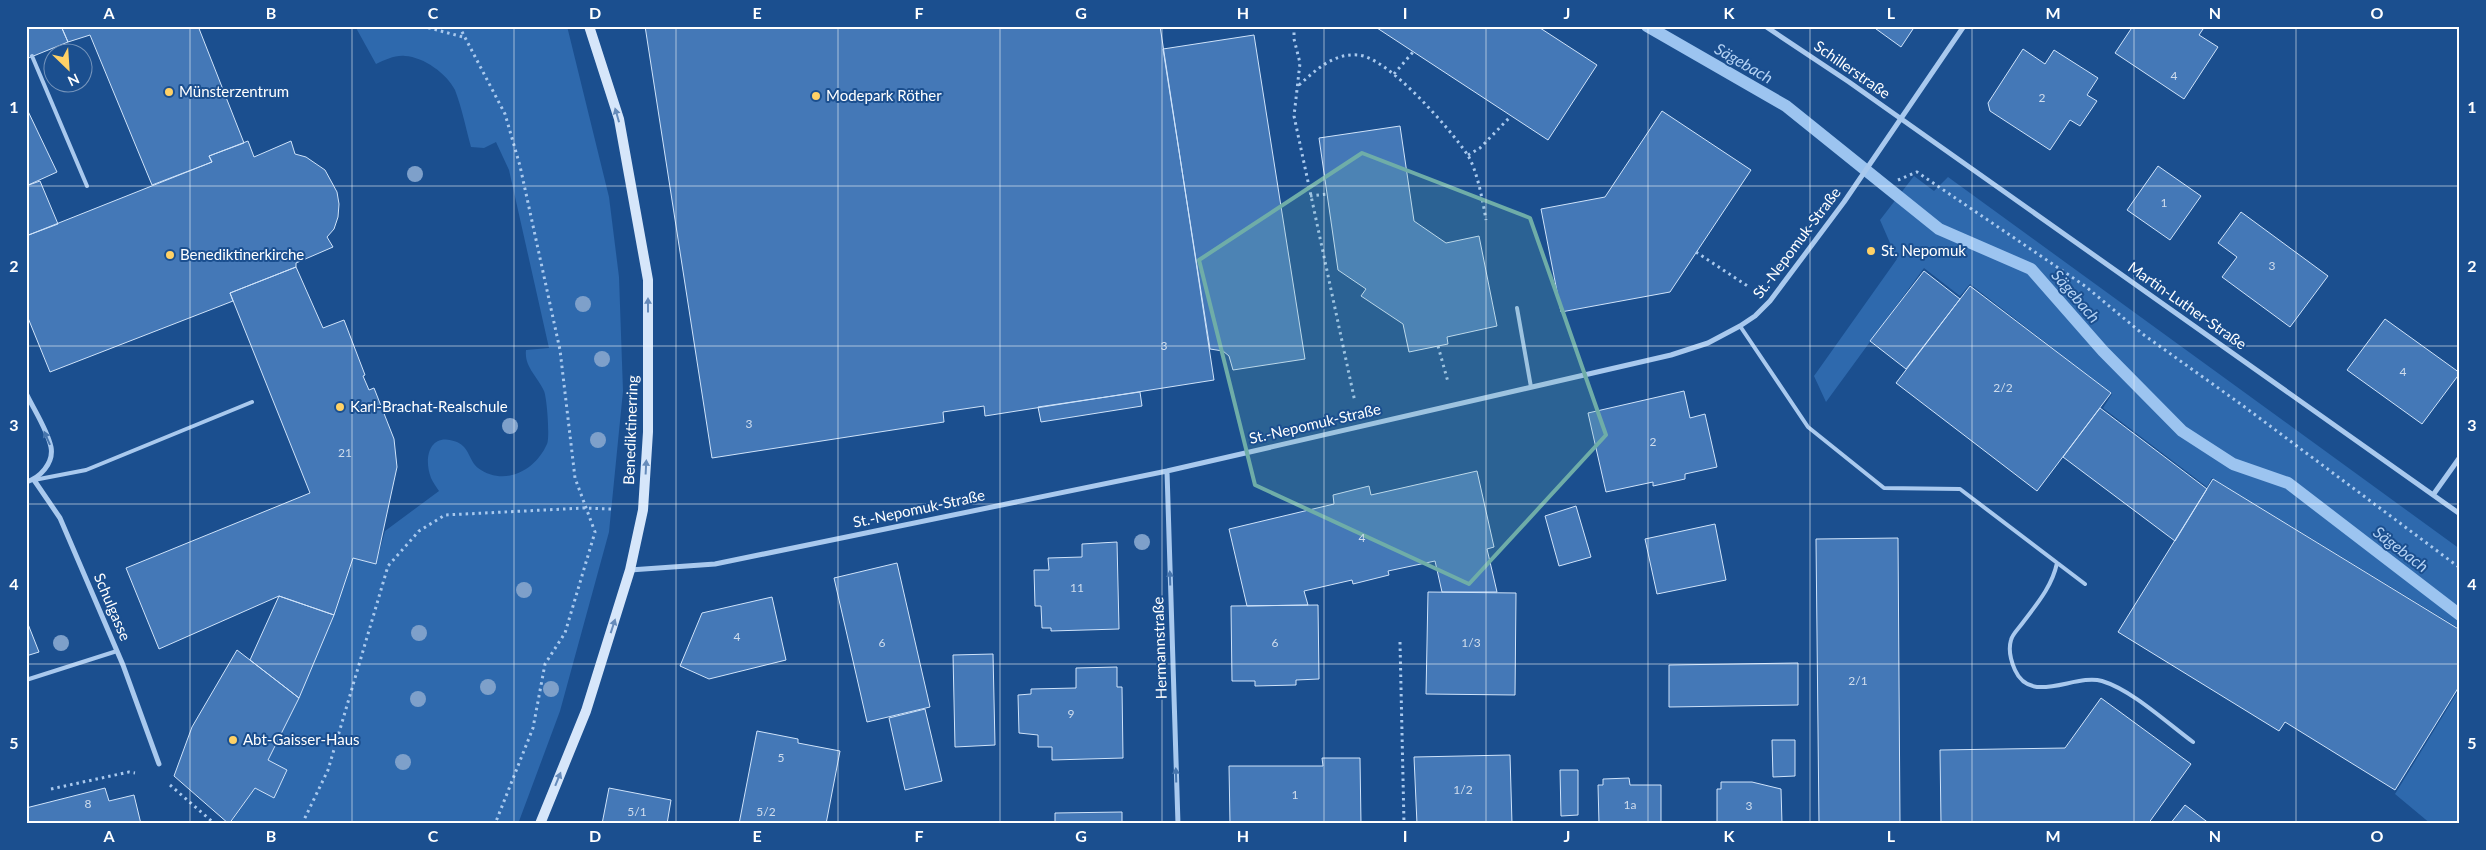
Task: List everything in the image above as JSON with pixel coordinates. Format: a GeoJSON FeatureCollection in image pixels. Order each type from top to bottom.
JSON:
{"type":"FeatureCollection","features":[{"type":"Feature","properties":{"kind":"main road","name":"Benediktinerring"},"geometry":{"type":"LineString","coordinates":[[540,824],[586,712],[630,570],[643,510],[647,452],[648,280],[619,119],[589,26]]}},
{"type":"Feature","properties":{"kind":"street","name":"Schillerstraße"},"geometry":{"type":"LineString","coordinates":[[1765,26],[1849,82],[1899,119]]}},
{"type":"Feature","properties":{"kind":"street","name":"St.-Nepomuk-Straße"},"geometry":{"type":"LineString","coordinates":[[630,570],[715,564],[1167,471],[1672,355],[1708,343],[1740,326],[1770,301],[1844,202],[1964,26]]}},
{"type":"Feature","properties":{"kind":"street","name":"Martin-Luther-Straße"},"geometry":{"type":"LineString","coordinates":[[1899,119],[2460,514]]}},
{"type":"Feature","properties":{"kind":"street"},"geometry":{"type":"LineString","coordinates":[[26,393],[51,448],[48,467],[34,480],[26,482]]}},
{"type":"Feature","properties":{"kind":"street"},"geometry":{"type":"LineString","coordinates":[[2433,495],[2460,457]]}},
{"type":"Feature","properties":{"kind":"street","name":"Hermannstraße"},"geometry":{"type":"LineString","coordinates":[[1167,471],[1178,824]]}},
{"type":"Feature","properties":{"kind":"street","name":"Schulgasse"},"geometry":{"type":"LineString","coordinates":[[34,480],[60,518],[117,651],[159,764]]}},
{"type":"Feature","properties":{"kind":"lane"},"geometry":{"type":"LineString","coordinates":[[32,56],[87,186]]}},
{"type":"Feature","properties":{"kind":"lane"},"geometry":{"type":"LineString","coordinates":[[1517,308],[1531,387]]}},
{"type":"Feature","properties":{"kind":"lane"},"geometry":{"type":"LineString","coordinates":[[1740,326],[1808,427],[1884,488],[1960,489],[2086,584]]}},
{"type":"Feature","properties":{"kind":"lane"},"geometry":{"type":"LineString","coordinates":[[34,480],[86,470],[252,402]]}},
{"type":"Feature","properties":{"kind":"lane"},"geometry":{"type":"LineString","coordinates":[[2057,563],[2053,580],[2011,640],[2010,660],[2018,677],[2033,686],[2047,687],[2088,679],[2102,681],[2126,692],[2193,742]]}},
{"type":"Feature","properties":{"kind":"lane"},"geometry":{"type":"LineString","coordinates":[[26,680],[117,651]]}},
{"type":"Feature","properties":{"kind":"path"},"geometry":{"type":"LineString","coordinates":[[422,26],[463,37]]}},
{"type":"Feature","properties":{"kind":"path"},"geometry":{"type":"LineString","coordinates":[[459,26],[463,37],[505,114],[520,166],[560,350],[575,478],[584,508],[595,532],[565,633],[545,664],[533,728],[494,824]]}},
{"type":"Feature","properties":{"kind":"path"},"geometry":{"type":"LineString","coordinates":[[1294,26],[1294,39],[1300,62],[1294,116],[1349,380],[1362,427]]}},
{"type":"Feature","properties":{"kind":"path"},"geometry":{"type":"LineString","coordinates":[[1394,74],[1413,52]]}},
{"type":"Feature","properties":{"kind":"path"},"geometry":{"type":"LineString","coordinates":[[1298,86],[1321,66],[1338,57],[1359,55],[1380,63],[1420,99],[1468,155],[1482,198],[1486,220]]}},
{"type":"Feature","properties":{"kind":"path"},"geometry":{"type":"LineString","coordinates":[[1468,155],[1480,148],[1511,116]]}},
{"type":"Feature","properties":{"kind":"path"},"geometry":{"type":"LineString","coordinates":[[1898,180],[1917,172],[2085,286],[2144,335],[2460,568]]}},
{"type":"Feature","properties":{"kind":"path"},"geometry":{"type":"LineString","coordinates":[[1310,196],[1327,194]]}},
{"type":"Feature","properties":{"kind":"path"},"geometry":{"type":"LineString","coordinates":[[1696,252],[1770,301]]}},
{"type":"Feature","properties":{"kind":"path"},"geometry":{"type":"LineString","coordinates":[[1438,346],[1454,405]]}},
{"type":"Feature","properties":{"kind":"path"},"geometry":{"type":"LineString","coordinates":[[302,824],[328,770],[388,566],[419,531],[445,515],[584,508],[611,509]]}},
{"type":"Feature","properties":{"kind":"path"},"geometry":{"type":"LineString","coordinates":[[1400,642],[1404,824]]}},
{"type":"Feature","properties":{"kind":"path"},"geometry":{"type":"LineString","coordinates":[[159,764],[160,777]]}},
{"type":"Feature","properties":{"kind":"path"},"geometry":{"type":"LineString","coordinates":[[51,790],[129,772],[160,777],[215,824]]}},
{"type":"Feature","properties":{"kind":"highlighted area"},"geometry":{"type":"Polygon","coordinates":[[[1362,153],[1530,218],[1606,435],[1469,584],[1255,485],[1199,260],[1362,153]]]}},
{"type":"Feature","properties":{"kind":"shaded area"},"geometry":{"type":"Polygon","coordinates":[[[355,26],[567,26],[609,197],[619,277],[623,391],[609,532],[560,711],[518,824],[230,824],[255,788],[274,798],[287,771],[268,760],[314,660],[335,610],[353,558],[376,564],[385,531],[439,491],[431,478],[428,462],[431,448],[435,443],[440,440],[457,442],[467,451],[478,468],[488,474],[508,476],[518,473],[535,462],[542,454],[548,440],[545,395],[529,367],[526,350],[549,348],[509,170],[496,142],[484,148],[471,147],[455,90],[441,72],[420,59],[405,56],[390,58],[376,64],[355,26]]]}},
{"type":"Feature","properties":{"kind":"shaded area"},"geometry":{"type":"Polygon","coordinates":[[[1914,176],[1934,191],[1948,177],[2460,549],[2460,629],[2212,478],[2207,487],[2103,408],[2112,394],[1970,284],[1960,296],[1924,268],[1826,402],[1814,376],[1897,259],[1880,220],[1914,176]]]}},
{"type":"Feature","properties":{"kind":"shaded area"},"geometry":{"type":"Polygon","coordinates":[[[2460,688],[2460,824],[2431,824],[2395,794],[2460,688]]]}},
{"type":"Feature","properties":{"kind":"building"},"geometry":{"type":"Polygon","coordinates":[[[26,26],[61,26],[68,42],[42,42],[42,53],[26,59],[26,26]]]}},
{"type":"Feature","properties":{"kind":"building","name":"Münsterzentrum"},"geometry":{"type":"Polygon","coordinates":[[[61,26],[198,26],[244,143],[209,156],[212,162],[152,185],[90,35],[68,42],[61,26]]]}},
{"type":"Feature","properties":{"kind":"building"},"geometry":{"type":"Polygon","coordinates":[[[645,26],[1160,26],[1214,380],[985,416],[984,406],[943,412],[944,422],[712,458],[645,26]]]}},
{"type":"Feature","properties":{"kind":"building"},"geometry":{"type":"Polygon","coordinates":[[[1374,26],[1537,26],[1597,65],[1548,140],[1374,26]]]}},
{"type":"Feature","properties":{"kind":"building"},"geometry":{"type":"Polygon","coordinates":[[[1872,26],[1915,26],[1901,47],[1872,26]]]}},
{"type":"Feature","properties":{"kind":"building"},"geometry":{"type":"Polygon","coordinates":[[[2133,26],[2205,26],[2199,35],[2218,47],[2184,99],[2115,53],[2133,26]]]}},
{"type":"Feature","properties":{"kind":"building"},"geometry":{"type":"Polygon","coordinates":[[[1254,35],[1305,359],[1233,370],[1229,356],[1223,351],[1210,349],[1163,49],[1254,35]]]}},
{"type":"Feature","properties":{"kind":"building"},"geometry":{"type":"Polygon","coordinates":[[[2023,49],[2045,64],[2054,50],[2098,78],[2087,95],[2097,101],[2080,126],[2070,120],[2050,150],[1990,111],[1988,103],[2023,49]]]}},
{"type":"Feature","properties":{"kind":"building"},"geometry":{"type":"Polygon","coordinates":[[[26,107],[57,172],[26,186],[26,107]]]}},
{"type":"Feature","properties":{"kind":"building"},"geometry":{"type":"Polygon","coordinates":[[[1662,111],[1751,170],[1670,292],[1561,312],[1541,209],[1605,197],[1662,111]]]}},
{"type":"Feature","properties":{"kind":"building"},"geometry":{"type":"Polygon","coordinates":[[[1400,126],[1414,221],[1446,243],[1479,236],[1497,326],[1447,337],[1448,344],[1409,352],[1403,324],[1361,296],[1366,289],[1338,270],[1319,138],[1400,126]]]}},
{"type":"Feature","properties":{"kind":"building","name":"Benediktinerkirche"},"geometry":{"type":"Polygon","coordinates":[[[248,141],[254,157],[291,141],[295,154],[306,157],[325,170],[337,192],[339,204],[338,217],[334,229],[327,237],[333,247],[296,263],[296,267],[230,293],[233,301],[50,372],[26,313],[26,236],[212,162],[209,156],[248,141]]]}},
{"type":"Feature","properties":{"kind":"building"},"geometry":{"type":"Polygon","coordinates":[[[2158,166],[2201,196],[2170,240],[2127,210],[2158,166]]]}},
{"type":"Feature","properties":{"kind":"building"},"geometry":{"type":"Polygon","coordinates":[[[40,181],[58,224],[26,236],[26,186],[40,181]]]}},
{"type":"Feature","properties":{"kind":"building"},"geometry":{"type":"Polygon","coordinates":[[[2241,212],[2328,276],[2290,327],[2222,277],[2237,257],[2218,243],[2241,212]]]}},
{"type":"Feature","properties":{"kind":"building"},"geometry":{"type":"Polygon","coordinates":[[[296,267],[323,328],[344,320],[365,375],[363,376],[369,390],[374,388],[394,439],[397,467],[376,564],[353,558],[334,615],[279,596],[159,649],[126,568],[310,493],[230,293],[296,267]]]}},
{"type":"Feature","properties":{"kind":"building"},"geometry":{"type":"Polygon","coordinates":[[[1924,271],[1960,299],[1906,369],[1870,341],[1924,271]]]}},
{"type":"Feature","properties":{"kind":"building"},"geometry":{"type":"Polygon","coordinates":[[[1970,286],[2111,393],[2037,491],[1896,383],[1970,286]]]}},
{"type":"Feature","properties":{"kind":"building"},"geometry":{"type":"Polygon","coordinates":[[[2385,319],[2460,373],[2422,424],[2347,370],[2385,319]]]}},
{"type":"Feature","properties":{"kind":"building"},"geometry":{"type":"Polygon","coordinates":[[[1684,391],[1690,418],[1705,414],[1717,467],[1685,474],[1685,479],[1653,486],[1653,482],[1606,492],[1588,413],[1684,391]]]}},
{"type":"Feature","properties":{"kind":"building"},"geometry":{"type":"Polygon","coordinates":[[[1140,392],[1142,406],[1041,422],[1038,407],[1140,392]]]}},
{"type":"Feature","properties":{"kind":"building"},"geometry":{"type":"Polygon","coordinates":[[[2100,408],[2207,489],[2175,541],[2063,457],[2100,408]]]}},
{"type":"Feature","properties":{"kind":"building"},"geometry":{"type":"Polygon","coordinates":[[[1477,471],[1494,547],[1487,549],[1497,592],[1442,592],[1435,561],[1388,571],[1389,575],[1353,584],[1352,580],[1304,591],[1308,605],[1247,606],[1229,529],[1334,504],[1333,495],[1369,486],[1371,495],[1477,471]]]}},
{"type":"Feature","properties":{"kind":"building"},"geometry":{"type":"Polygon","coordinates":[[[2213,479],[2460,630],[2460,685],[2395,790],[2285,722],[2279,731],[2118,632],[2213,479]]]}},
{"type":"Feature","properties":{"kind":"building"},"geometry":{"type":"Polygon","coordinates":[[[1576,506],[1591,557],[1559,566],[1545,516],[1576,506]]]}},
{"type":"Feature","properties":{"kind":"building"},"geometry":{"type":"Polygon","coordinates":[[[1715,524],[1726,580],[1657,594],[1645,539],[1715,524]]]}},
{"type":"Feature","properties":{"kind":"building"},"geometry":{"type":"Polygon","coordinates":[[[1898,538],[1900,824],[1819,824],[1816,539],[1898,538]]]}},
{"type":"Feature","properties":{"kind":"building"},"geometry":{"type":"Polygon","coordinates":[[[1117,542],[1119,629],[1051,631],[1051,628],[1042,628],[1041,606],[1035,606],[1034,570],[1049,570],[1048,558],[1082,557],[1082,544],[1117,542]]]}},
{"type":"Feature","properties":{"kind":"building"},"geometry":{"type":"Polygon","coordinates":[[[897,563],[930,707],[867,722],[834,578],[897,563]]]}},
{"type":"Feature","properties":{"kind":"building"},"geometry":{"type":"Polygon","coordinates":[[[1428,592],[1516,593],[1515,695],[1426,694],[1428,592]]]}},
{"type":"Feature","properties":{"kind":"building"},"geometry":{"type":"Polygon","coordinates":[[[279,596],[334,615],[299,698],[250,660],[279,596]]]}},
{"type":"Feature","properties":{"kind":"building"},"geometry":{"type":"Polygon","coordinates":[[[772,597],[786,660],[709,679],[680,666],[702,613],[772,597]]]}},
{"type":"Feature","properties":{"kind":"building"},"geometry":{"type":"Polygon","coordinates":[[[1318,605],[1319,679],[1296,680],[1296,685],[1255,686],[1255,681],[1232,681],[1231,606],[1318,605]]]}},
{"type":"Feature","properties":{"kind":"building"},"geometry":{"type":"Polygon","coordinates":[[[26,619],[39,652],[26,656],[26,619]]]}},
{"type":"Feature","properties":{"kind":"building","name":"Abt-Gaisser-Haus"},"geometry":{"type":"Polygon","coordinates":[[[237,650],[299,698],[268,760],[287,770],[274,798],[255,788],[229,824],[174,776],[192,727],[237,650]]]}},
{"type":"Feature","properties":{"kind":"building"},"geometry":{"type":"Polygon","coordinates":[[[993,654],[995,745],[955,747],[953,655],[993,654]]]}},
{"type":"Feature","properties":{"kind":"building"},"geometry":{"type":"Polygon","coordinates":[[[1798,663],[1798,705],[1669,707],[1669,665],[1798,663]]]}},
{"type":"Feature","properties":{"kind":"building"},"geometry":{"type":"Polygon","coordinates":[[[1117,667],[1117,687],[1122,687],[1123,758],[1052,760],[1052,747],[1038,747],[1038,735],[1019,733],[1018,695],[1031,694],[1031,689],[1076,688],[1076,668],[1117,667]]]}},
{"type":"Feature","properties":{"kind":"building"},"geometry":{"type":"Polygon","coordinates":[[[2101,698],[2191,764],[2148,824],[1941,824],[1940,750],[2065,748],[2101,698]]]}},
{"type":"Feature","properties":{"kind":"building"},"geometry":{"type":"Polygon","coordinates":[[[925,709],[942,781],[905,790],[889,718],[925,709]]]}},
{"type":"Feature","properties":{"kind":"building"},"geometry":{"type":"Polygon","coordinates":[[[757,731],[798,739],[798,743],[840,751],[826,824],[739,824],[757,731]]]}},
{"type":"Feature","properties":{"kind":"building"},"geometry":{"type":"Polygon","coordinates":[[[1772,740],[1795,740],[1795,776],[1773,777],[1772,740]]]}},
{"type":"Feature","properties":{"kind":"building"},"geometry":{"type":"Polygon","coordinates":[[[1510,755],[1512,824],[1417,824],[1414,757],[1510,755]]]}},
{"type":"Feature","properties":{"kind":"building"},"geometry":{"type":"Polygon","coordinates":[[[1322,758],[1360,758],[1361,824],[1230,824],[1229,766],[1323,766],[1322,758]]]}},
{"type":"Feature","properties":{"kind":"building"},"geometry":{"type":"Polygon","coordinates":[[[1560,770],[1578,770],[1578,815],[1561,816],[1560,770]]]}},
{"type":"Feature","properties":{"kind":"building"},"geometry":{"type":"Polygon","coordinates":[[[1629,778],[1630,785],[1661,785],[1661,824],[1599,824],[1598,785],[1603,785],[1603,779],[1629,778]]]}},
{"type":"Feature","properties":{"kind":"building"},"geometry":{"type":"Polygon","coordinates":[[[1721,782],[1752,782],[1781,789],[1782,824],[1717,824],[1717,789],[1721,789],[1721,782]]]}},
{"type":"Feature","properties":{"kind":"building"},"geometry":{"type":"Polygon","coordinates":[[[105,788],[109,801],[134,795],[141,824],[26,824],[26,808],[105,788]]]}},
{"type":"Feature","properties":{"kind":"building"},"geometry":{"type":"Polygon","coordinates":[[[609,788],[671,800],[667,824],[602,824],[609,788]]]}},
{"type":"Feature","properties":{"kind":"building"},"geometry":{"type":"Polygon","coordinates":[[[2185,805],[2210,824],[2170,824],[2185,805]]]}},
{"type":"Feature","properties":{"kind":"building"},"geometry":{"type":"Polygon","coordinates":[[[1122,812],[1122,824],[1055,824],[1055,813],[1122,812]]]}},
{"type":"Feature","properties":{"kind":"waterway","name":"Sägebach"},"geometry":{"type":"LineString","coordinates":[[1647,26],[1786,106],[1939,229],[2031,269],[2103,351],[2182,431],[2233,464],[2288,483],[2460,615]]}},
{"type":"Feature","properties":{"kind":"place","name":"Münsterzentrum"},"geometry":{"type":"Point","coordinates":[169,92]}},
{"type":"Feature","properties":{"kind":"place","name":"Modepark Röther"},"geometry":{"type":"Point","coordinates":[816,96]}},
{"type":"Feature","properties":{"kind":"place","name":"St. Nepomuk"},"geometry":{"type":"Point","coordinates":[1871,251]}},
{"type":"Feature","properties":{"kind":"place","name":"Benediktinerkirche"},"geometry":{"type":"Point","coordinates":[170,255]}},
{"type":"Feature","properties":{"kind":"place","name":"Karl-Brachat-Realschule"},"geometry":{"type":"Point","coordinates":[340,407]}},
{"type":"Feature","properties":{"kind":"place","name":"Abt-Gaisser-Haus"},"geometry":{"type":"Point","coordinates":[233,740]}}]}
